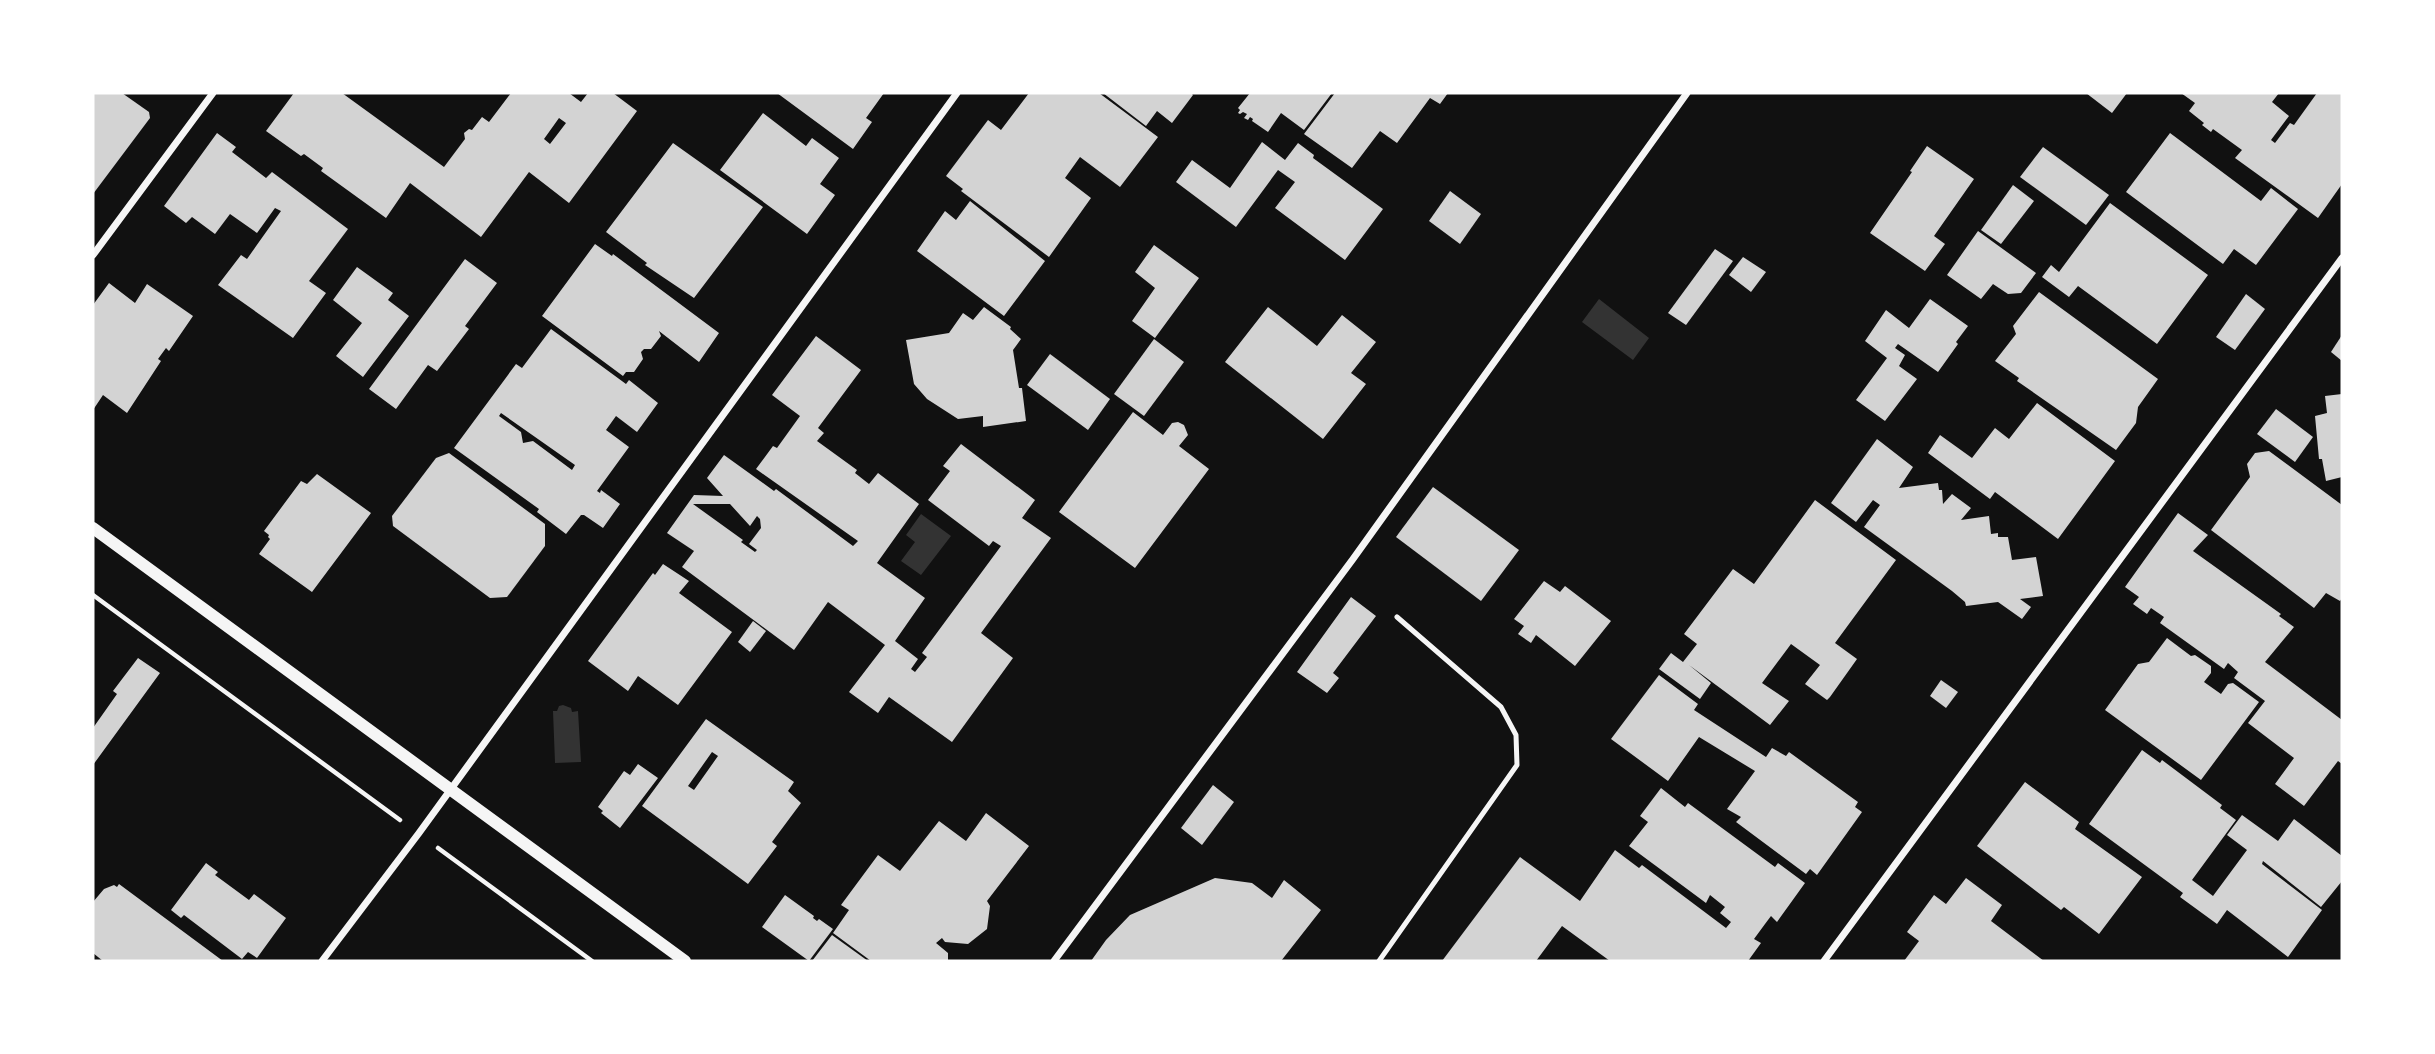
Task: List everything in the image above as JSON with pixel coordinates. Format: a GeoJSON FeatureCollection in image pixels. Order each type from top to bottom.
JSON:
{"type":"FeatureCollection","features":[{"type":"Feature","properties":{"kind":"street"},"geometry":{"type":"LineString","coordinates":[[93,255],[213,93]]}},
{"type":"Feature","properties":{"kind":"street"},"geometry":{"type":"LineString","coordinates":[[322,961],[419,833],[957,93]]}},
{"type":"Feature","properties":{"kind":"street"},"geometry":{"type":"LineString","coordinates":[[1054,961],[1353,559],[1687,93]]}},
{"type":"Feature","properties":{"kind":"street"},"geometry":{"type":"LineString","coordinates":[[1824,961],[2342,258]]}},
{"type":"Feature","properties":{"kind":"street"},"geometry":{"type":"LineString","coordinates":[[93,528],[685,961]]}},
{"type":"Feature","properties":{"kind":"lane"},"geometry":{"type":"LineString","coordinates":[[1379,961],[1517,765],[1516,735],[1502,707],[1397,617]]}},
{"type":"Feature","properties":{"kind":"path"},"geometry":{"type":"LineString","coordinates":[[93,595],[592,961]]}},
{"type":"Feature","properties":{"kind":"shaded area"},"geometry":{"type":"Polygon","coordinates":[[[1599,299],[1649,338],[1633,360],[1582,322],[1599,299]]]}},
{"type":"Feature","properties":{"kind":"shaded area"},"geometry":{"type":"Polygon","coordinates":[[[921,514],[951,536],[921,575],[901,561],[915,542],[906,535],[921,514]]]}},
{"type":"Feature","properties":{"kind":"shaded area"},"geometry":{"type":"Polygon","coordinates":[[[563,705],[571,708],[572,712],[578,711],[581,762],[555,763],[553,711],[563,705]]]}},
{"type":"Feature","properties":{"kind":"building"},"geometry":{"type":"Polygon","coordinates":[[[93,93],[122,93],[149,112],[150,118],[93,194],[93,93]]]}},
{"type":"Feature","properties":{"kind":"building"},"geometry":{"type":"Polygon","coordinates":[[[294,93],[342,93],[444,167],[465,139],[464,133],[472,130],[482,117],[489,122],[511,93],[569,93],[581,102],[588,93],[613,93],[637,111],[569,203],[529,172],[481,237],[410,183],[386,218],[321,171],[323,168],[304,154],[301,156],[266,131],[294,93]],[[559,118],[544,139],[550,144],[566,123],[559,118]]]}},
{"type":"Feature","properties":{"kind":"building"},"geometry":{"type":"Polygon","coordinates":[[[777,93],[884,93],[866,118],[872,122],[853,149],[777,93]]]}},
{"type":"Feature","properties":{"kind":"building"},"geometry":{"type":"Polygon","coordinates":[[[1029,93],[1099,93],[1158,137],[1120,187],[1080,157],[1065,178],[1091,198],[1049,257],[961,191],[963,189],[946,176],[988,120],[1001,130],[1029,93]]]}},
{"type":"Feature","properties":{"kind":"building"},"geometry":{"type":"Polygon","coordinates":[[[1103,93],[1193,95],[1172,123],[1157,111],[1146,126],[1103,93]]]}},
{"type":"Feature","properties":{"kind":"building"},"geometry":{"type":"Polygon","coordinates":[[[1250,93],[1332,93],[1304,130],[1281,113],[1268,132],[1250,117],[1248,120],[1244,118],[1247,114],[1238,113],[1238,108],[1250,93]]]}},
{"type":"Feature","properties":{"kind":"building"},"geometry":{"type":"Polygon","coordinates":[[[1335,93],[1448,93],[1440,104],[1430,98],[1397,143],[1380,131],[1352,168],[1304,134],[1335,93]]]}},
{"type":"Feature","properties":{"kind":"building"},"geometry":{"type":"Polygon","coordinates":[[[2086,93],[2127,93],[2112,113],[2086,93]]]}},
{"type":"Feature","properties":{"kind":"building"},"geometry":{"type":"Polygon","coordinates":[[[2181,93],[2279,93],[2272,102],[2289,116],[2271,140],[2275,143],[2290,123],[2294,125],[2317,93],[2342,93],[2342,184],[2318,218],[2235,158],[2242,150],[2213,129],[2211,132],[2202,125],[2204,123],[2189,111],[2195,103],[2181,93]]]}},
{"type":"Feature","properties":{"kind":"building"},"geometry":{"type":"Polygon","coordinates":[[[763,113],[806,146],[812,138],[839,158],[820,184],[835,195],[807,234],[720,170],[763,113]]]}},
{"type":"Feature","properties":{"kind":"building"},"geometry":{"type":"Polygon","coordinates":[[[217,133],[236,147],[232,152],[266,178],[272,172],[348,229],[309,281],[326,293],[293,338],[218,285],[241,255],[247,259],[281,211],[275,208],[257,233],[230,214],[215,234],[192,217],[186,223],[164,206],[217,133]]]}},
{"type":"Feature","properties":{"kind":"building"},"geometry":{"type":"Polygon","coordinates":[[[2170,133],[2261,201],[2271,188],[2298,209],[2256,265],[2234,249],[2223,264],[2126,192],[2170,133]]]}},
{"type":"Feature","properties":{"kind":"building"},"geometry":{"type":"Polygon","coordinates":[[[1262,142],[1285,160],[1298,143],[1314,155],[1313,158],[1383,209],[1345,260],[1275,208],[1295,182],[1278,170],[1236,227],[1176,182],[1192,160],[1230,188],[1262,142]]]}},
{"type":"Feature","properties":{"kind":"building"},"geometry":{"type":"Polygon","coordinates":[[[673,143],[763,207],[694,298],[645,265],[647,263],[606,232],[673,143]]]}},
{"type":"Feature","properties":{"kind":"building"},"geometry":{"type":"Polygon","coordinates":[[[1927,146],[1974,179],[1934,236],[1945,244],[1925,271],[1870,233],[1927,146]]]}},
{"type":"Feature","properties":{"kind":"building"},"geometry":{"type":"Polygon","coordinates":[[[2043,147],[2109,195],[2086,225],[2020,177],[2043,147]]]}},
{"type":"Feature","properties":{"kind":"building"},"geometry":{"type":"Polygon","coordinates":[[[2013,185],[2034,201],[2001,244],[1981,230],[2013,185]]]}},
{"type":"Feature","properties":{"kind":"building"},"geometry":{"type":"Polygon","coordinates":[[[1450,191],[1481,214],[1460,244],[1429,221],[1450,191]]]}},
{"type":"Feature","properties":{"kind":"building"},"geometry":{"type":"Polygon","coordinates":[[[970,201],[1045,261],[1004,316],[917,251],[945,211],[956,220],[970,201]]]}},
{"type":"Feature","properties":{"kind":"building"},"geometry":{"type":"Polygon","coordinates":[[[2110,203],[2208,275],[2157,344],[2078,286],[2069,297],[2042,277],[2051,265],[2059,272],[2110,203]]]}},
{"type":"Feature","properties":{"kind":"building"},"geometry":{"type":"Polygon","coordinates":[[[1978,231],[2036,273],[2021,293],[2008,294],[1993,284],[1981,299],[1947,275],[1978,231]]]}},
{"type":"Feature","properties":{"kind":"building"},"geometry":{"type":"Polygon","coordinates":[[[595,244],[612,256],[613,254],[719,333],[699,362],[659,331],[661,336],[651,349],[641,352],[643,359],[634,372],[626,372],[623,376],[542,316],[595,244]]]}},
{"type":"Feature","properties":{"kind":"building"},"geometry":{"type":"Polygon","coordinates":[[[1154,245],[1199,278],[1155,338],[1132,321],[1155,288],[1135,272],[1154,245]]]}},
{"type":"Feature","properties":{"kind":"building"},"geometry":{"type":"Polygon","coordinates":[[[1715,249],[1733,261],[1686,325],[1668,313],[1715,249]]]}},
{"type":"Feature","properties":{"kind":"building"},"geometry":{"type":"Polygon","coordinates":[[[1743,257],[1766,272],[1751,292],[1729,275],[1743,257]]]}},
{"type":"Feature","properties":{"kind":"building"},"geometry":{"type":"Polygon","coordinates":[[[465,259],[497,283],[465,326],[469,329],[437,371],[428,365],[396,409],[369,389],[465,259]]]}},
{"type":"Feature","properties":{"kind":"building"},"geometry":{"type":"Polygon","coordinates":[[[357,267],[393,293],[388,300],[409,316],[363,377],[336,356],[362,323],[333,300],[357,267]]]}},
{"type":"Feature","properties":{"kind":"building"},"geometry":{"type":"Polygon","coordinates":[[[109,283],[135,303],[147,284],[193,316],[169,351],[166,348],[158,359],[161,361],[127,413],[103,395],[93,410],[93,305],[109,283]]]}},
{"type":"Feature","properties":{"kind":"building"},"geometry":{"type":"Polygon","coordinates":[[[2039,292],[2158,379],[2138,407],[2136,423],[2116,450],[2017,381],[2019,378],[1995,361],[2016,334],[2013,326],[2039,292]]]}},
{"type":"Feature","properties":{"kind":"building"},"geometry":{"type":"Polygon","coordinates":[[[2246,294],[2265,309],[2235,350],[2216,337],[2246,294]]]}},
{"type":"Feature","properties":{"kind":"building"},"geometry":{"type":"Polygon","coordinates":[[[1930,299],[1968,326],[1938,372],[1898,344],[1895,348],[1905,355],[1899,366],[1917,379],[1885,421],[1856,400],[1887,358],[1865,341],[1886,310],[1909,328],[1930,299]]]}},
{"type":"Feature","properties":{"kind":"building"},"geometry":{"type":"Polygon","coordinates":[[[984,307],[1011,327],[1021,339],[1013,350],[1026,421],[983,427],[983,416],[958,419],[927,399],[914,384],[906,340],[949,333],[963,313],[973,320],[984,307]]]}},
{"type":"Feature","properties":{"kind":"building"},"geometry":{"type":"Polygon","coordinates":[[[1268,307],[1317,346],[1342,315],[1376,342],[1351,373],[1366,384],[1323,439],[1225,362],[1268,307]]]}},
{"type":"Feature","properties":{"kind":"building"},"geometry":{"type":"Polygon","coordinates":[[[551,329],[626,384],[629,380],[658,403],[637,432],[616,416],[606,430],[629,447],[597,491],[600,493],[601,490],[620,504],[603,528],[581,515],[566,534],[537,512],[539,509],[454,448],[516,364],[522,368],[551,329]],[[501,413],[499,416],[521,432],[523,443],[533,441],[572,470],[575,465],[501,413]]]}},
{"type":"Feature","properties":{"kind":"building"},"geometry":{"type":"Polygon","coordinates":[[[2342,335],[2342,361],[2331,352],[2342,335]]]}},
{"type":"Feature","properties":{"kind":"building"},"geometry":{"type":"Polygon","coordinates":[[[816,336],[861,370],[818,428],[824,433],[817,441],[857,470],[855,473],[869,484],[878,473],[919,504],[877,563],[925,598],[895,641],[918,659],[911,669],[915,672],[927,657],[922,653],[1001,546],[993,541],[989,546],[928,500],[950,471],[943,466],[961,444],[1035,500],[1022,518],[1051,538],[981,633],[1013,658],[952,742],[889,697],[878,713],[849,692],[885,645],[828,602],[794,650],[682,567],[694,551],[667,533],[694,495],[723,496],[707,478],[724,455],[774,491],[776,489],[853,546],[858,541],[756,469],[773,446],[777,448],[800,416],[772,395],[816,336]],[[693,504],[743,540],[741,542],[755,552],[757,550],[749,544],[761,528],[760,519],[757,516],[750,526],[730,504],[693,504]]]}},
{"type":"Feature","properties":{"kind":"building"},"geometry":{"type":"Polygon","coordinates":[[[1154,339],[1184,362],[1144,416],[1114,394],[1154,339]]]}},
{"type":"Feature","properties":{"kind":"building"},"geometry":{"type":"Polygon","coordinates":[[[1050,354],[1110,399],[1088,430],[1027,385],[1050,354]]]}},
{"type":"Feature","properties":{"kind":"building"},"geometry":{"type":"Polygon","coordinates":[[[2342,394],[2342,477],[2326,481],[2322,459],[2319,459],[2315,416],[2327,413],[2325,396],[2342,394]]]}},
{"type":"Feature","properties":{"kind":"building"},"geometry":{"type":"Polygon","coordinates":[[[2037,403],[2115,461],[2058,539],[1995,492],[1990,499],[1928,453],[1940,435],[1972,458],[1995,428],[2009,439],[2037,403]]]}},
{"type":"Feature","properties":{"kind":"building"},"geometry":{"type":"Polygon","coordinates":[[[2276,409],[2313,437],[2295,462],[2257,434],[2276,409]]]}},
{"type":"Feature","properties":{"kind":"building"},"geometry":{"type":"Polygon","coordinates":[[[1133,412],[1163,435],[1172,423],[1184,425],[1188,435],[1179,446],[1209,469],[1135,568],[1059,512],[1133,412]]]}},
{"type":"Feature","properties":{"kind":"building"},"geometry":{"type":"Polygon","coordinates":[[[1877,439],[1913,467],[1899,488],[1938,483],[1939,490],[1942,490],[1943,504],[1952,494],[1971,508],[1961,520],[1989,516],[1991,534],[1998,533],[1998,537],[2008,537],[2012,560],[2036,557],[2043,596],[2020,599],[2031,607],[2022,619],[1998,602],[1966,606],[1952,591],[1864,527],[1880,505],[1873,500],[1856,522],[1831,503],[1877,439]]]}},
{"type":"Feature","properties":{"kind":"building"},"geometry":{"type":"Polygon","coordinates":[[[2269,451],[2342,505],[2340,601],[2326,593],[2314,608],[2211,530],[2250,477],[2247,464],[2255,453],[2269,451]]]}},
{"type":"Feature","properties":{"kind":"building"},"geometry":{"type":"Polygon","coordinates":[[[449,453],[545,524],[545,546],[507,597],[490,598],[393,526],[392,516],[436,458],[449,453]]]}},
{"type":"Feature","properties":{"kind":"building"},"geometry":{"type":"Polygon","coordinates":[[[317,474],[371,513],[312,592],[259,554],[270,539],[264,531],[301,481],[307,484],[317,474]]]}},
{"type":"Feature","properties":{"kind":"building"},"geometry":{"type":"Polygon","coordinates":[[[1433,487],[1519,550],[1481,601],[1396,537],[1433,487]]]}},
{"type":"Feature","properties":{"kind":"building"},"geometry":{"type":"Polygon","coordinates":[[[1815,500],[1896,560],[1835,643],[1857,659],[1830,697],[1827,700],[1805,684],[1820,665],[1791,644],[1762,683],[1789,701],[1770,725],[1689,665],[1711,683],[1700,699],[1659,669],[1671,653],[1683,662],[1697,644],[1684,634],[1733,569],[1754,584],[1815,500]]]}},
{"type":"Feature","properties":{"kind":"building"},"geometry":{"type":"Polygon","coordinates":[[[2178,513],[2208,535],[2193,551],[2281,614],[2279,616],[2294,627],[2265,662],[2342,720],[2342,764],[2338,761],[2304,806],[2275,784],[2294,758],[2248,723],[2265,701],[2234,678],[2238,672],[2228,663],[2224,669],[2160,623],[2164,617],[2151,608],[2147,614],[2133,604],[2139,597],[2125,587],[2178,513]]]}},
{"type":"Feature","properties":{"kind":"building"},"geometry":{"type":"Polygon","coordinates":[[[663,564],[689,581],[679,593],[732,632],[678,705],[638,676],[628,691],[588,661],[653,573],[655,575],[663,564]]]}},
{"type":"Feature","properties":{"kind":"building"},"geometry":{"type":"Polygon","coordinates":[[[1544,581],[1560,592],[1565,586],[1611,621],[1575,666],[1536,635],[1531,643],[1518,634],[1524,626],[1514,619],[1544,581]]]}},
{"type":"Feature","properties":{"kind":"building"},"geometry":{"type":"Polygon","coordinates":[[[1351,597],[1376,616],[1333,673],[1339,678],[1327,693],[1297,672],[1351,597]]]}},
{"type":"Feature","properties":{"kind":"building"},"geometry":{"type":"Polygon","coordinates":[[[753,621],[766,631],[750,652],[738,642],[753,621]]]}},
{"type":"Feature","properties":{"kind":"building"},"geometry":{"type":"Polygon","coordinates":[[[2167,638],[2191,656],[2195,655],[2211,666],[2211,673],[2204,682],[2221,694],[2228,684],[2233,683],[2259,702],[2201,780],[2105,710],[2138,664],[2149,662],[2167,638]]]}},
{"type":"Feature","properties":{"kind":"building"},"geometry":{"type":"Polygon","coordinates":[[[138,658],[160,673],[93,765],[93,728],[117,694],[113,691],[138,658]]]}},
{"type":"Feature","properties":{"kind":"building"},"geometry":{"type":"Polygon","coordinates":[[[1659,675],[1698,704],[1694,710],[1766,757],[1772,748],[1786,756],[1789,752],[1858,802],[1855,807],[1862,812],[1817,875],[1810,869],[1806,874],[1736,822],[1741,817],[1727,809],[1755,771],[1699,737],[1668,781],[1611,739],[1659,675]]]}},
{"type":"Feature","properties":{"kind":"building"},"geometry":{"type":"Polygon","coordinates":[[[1941,680],[1958,692],[1946,708],[1930,696],[1941,680]]]}},
{"type":"Feature","properties":{"kind":"building"},"geometry":{"type":"Polygon","coordinates":[[[706,719],[794,782],[788,791],[801,803],[772,842],[777,846],[748,884],[642,806],[706,719]],[[712,752],[688,786],[694,790],[718,756],[712,752]]]}},
{"type":"Feature","properties":{"kind":"building"},"geometry":{"type":"Polygon","coordinates":[[[2142,750],[2160,763],[2162,760],[2222,805],[2220,808],[2236,820],[2192,880],[2213,896],[2247,850],[2227,835],[2242,815],[2278,841],[2294,819],[2342,856],[2342,881],[2321,907],[2263,861],[2262,864],[2322,910],[2288,957],[2227,910],[2217,924],[2180,897],[2183,893],[2089,824],[2142,750]]]}},
{"type":"Feature","properties":{"kind":"building"},"geometry":{"type":"Polygon","coordinates":[[[638,764],[658,778],[620,828],[601,813],[603,811],[598,807],[624,771],[630,775],[638,764]]]}},
{"type":"Feature","properties":{"kind":"building"},"geometry":{"type":"Polygon","coordinates":[[[2025,782],[2079,822],[2075,829],[2142,877],[2099,934],[2064,907],[2061,910],[1977,846],[2025,782]]]}},
{"type":"Feature","properties":{"kind":"building"},"geometry":{"type":"Polygon","coordinates":[[[1213,785],[1234,802],[1202,845],[1181,828],[1213,785]]]}},
{"type":"Feature","properties":{"kind":"building"},"geometry":{"type":"Polygon","coordinates":[[[1661,788],[1685,807],[1688,803],[1775,867],[1778,863],[1805,883],[1777,922],[1771,916],[1754,939],[1761,943],[1748,961],[1610,961],[1562,926],[1536,961],[1442,961],[1520,857],[1580,901],[1615,850],[1639,868],[1642,865],[1726,928],[1731,922],[1720,913],[1725,907],[1710,895],[1706,903],[1629,846],[1648,822],[1640,816],[1661,788]]]}},
{"type":"Feature","properties":{"kind":"building"},"geometry":{"type":"Polygon","coordinates":[[[986,813],[1029,846],[987,901],[990,906],[987,929],[968,944],[945,942],[942,938],[936,943],[948,953],[948,961],[871,961],[833,933],[849,910],[841,905],[878,855],[900,871],[939,821],[966,841],[986,813]]]}},
{"type":"Feature","properties":{"kind":"building"},"geometry":{"type":"Polygon","coordinates":[[[206,863],[218,872],[215,875],[249,900],[254,894],[286,918],[257,958],[248,952],[242,959],[184,915],[181,918],[171,910],[206,863]]]}},
{"type":"Feature","properties":{"kind":"building"},"geometry":{"type":"Polygon","coordinates":[[[1215,878],[1252,883],[1272,898],[1284,880],[1321,910],[1281,961],[1091,961],[1106,940],[1130,915],[1215,878]]]}},
{"type":"Feature","properties":{"kind":"building"},"geometry":{"type":"Polygon","coordinates":[[[1966,878],[2002,905],[1991,921],[2044,961],[1904,961],[1919,941],[1907,932],[1934,895],[1946,904],[1966,878]]]}},
{"type":"Feature","properties":{"kind":"building"},"geometry":{"type":"Polygon","coordinates":[[[119,884],[223,961],[103,961],[93,953],[93,902],[104,889],[114,885],[117,887],[119,884]]]}},
{"type":"Feature","properties":{"kind":"building"},"geometry":{"type":"Polygon","coordinates":[[[785,895],[817,921],[819,919],[833,929],[809,961],[762,927],[785,895]]]}},
{"type":"Feature","properties":{"kind":"building"},"geometry":{"type":"Polygon","coordinates":[[[832,935],[868,961],[812,961],[832,935]]]}}]}
